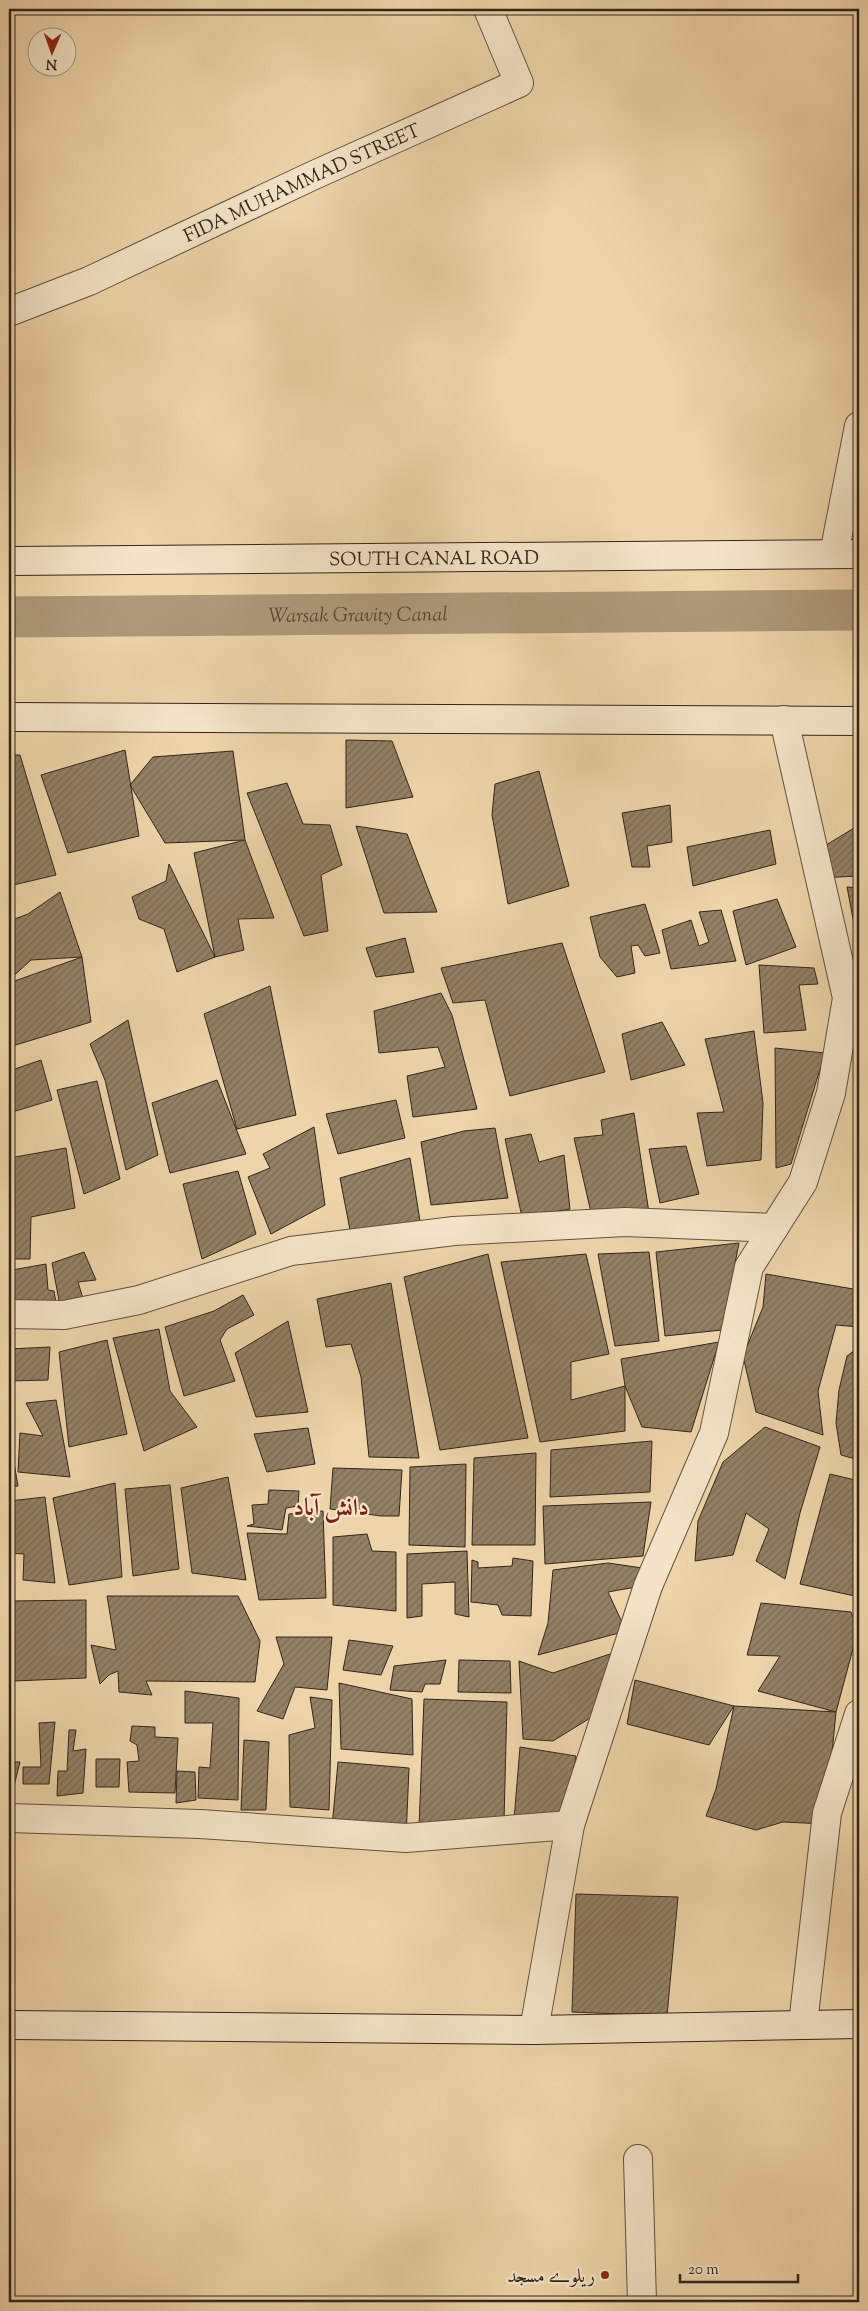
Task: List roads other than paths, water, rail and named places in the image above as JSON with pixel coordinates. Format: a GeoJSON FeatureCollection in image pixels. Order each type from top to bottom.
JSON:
{"type":"FeatureCollection","features":[{"type":"Feature","properties":{"kind":"street","name":"FIDA MUHAMMAD STREET"},"geometry":{"type":"LineString","coordinates":[[9,312],[89,281],[312,176],[519,83],[488,9]]}},
{"type":"Feature","properties":{"kind":"street"},"geometry":{"type":"LineString","coordinates":[[847,554],[859,426]]}},
{"type":"Feature","properties":{"kind":"street","name":"SOUTH CANAL ROAD"},"geometry":{"type":"LineString","coordinates":[[9,561],[847,554]]}},
{"type":"Feature","properties":{"kind":"street"},"geometry":{"type":"LineString","coordinates":[[9,717],[859,721]]}},
{"type":"Feature","properties":{"kind":"street"},"geometry":{"type":"LineString","coordinates":[[534,2030],[570,1825],[648,1586],[714,1433],[749,1267],[803,1182],[831,1093],[847,998],[784,720]]}},
{"type":"Feature","properties":{"kind":"street"},"geometry":{"type":"LineString","coordinates":[[9,1314],[64,1314],[139,1300],[291,1251],[454,1231],[625,1222],[774,1228]]}},
{"type":"Feature","properties":{"kind":"street"},"geometry":{"type":"LineString","coordinates":[[803,2024],[827,1813],[859,1714]]}},
{"type":"Feature","properties":{"kind":"street"},"geometry":{"type":"LineString","coordinates":[[9,1818],[200,1824],[406,1838],[570,1825]]}},
{"type":"Feature","properties":{"kind":"street"},"geometry":{"type":"LineString","coordinates":[[9,2025],[534,2030],[859,2024]]}},
{"type":"Feature","properties":{"kind":"street"},"geometry":{"type":"LineString","coordinates":[[638,2159],[642,2302]]}},
{"type":"Feature","properties":{"kind":"waterway","name":"Warsak Gravity Canal"},"geometry":{"type":"LineString","coordinates":[[9,617],[859,610]]}},
{"type":"Feature","properties":{"kind":"place","name":"ریلوے مسجد"},"geometry":{"type":"Point","coordinates":[605,2275]}},
{"type":"Feature","properties":{"kind":"district","name":"دانش آباد"},"geometry":{"type":"Point","coordinates":[331,1507]}}]}
